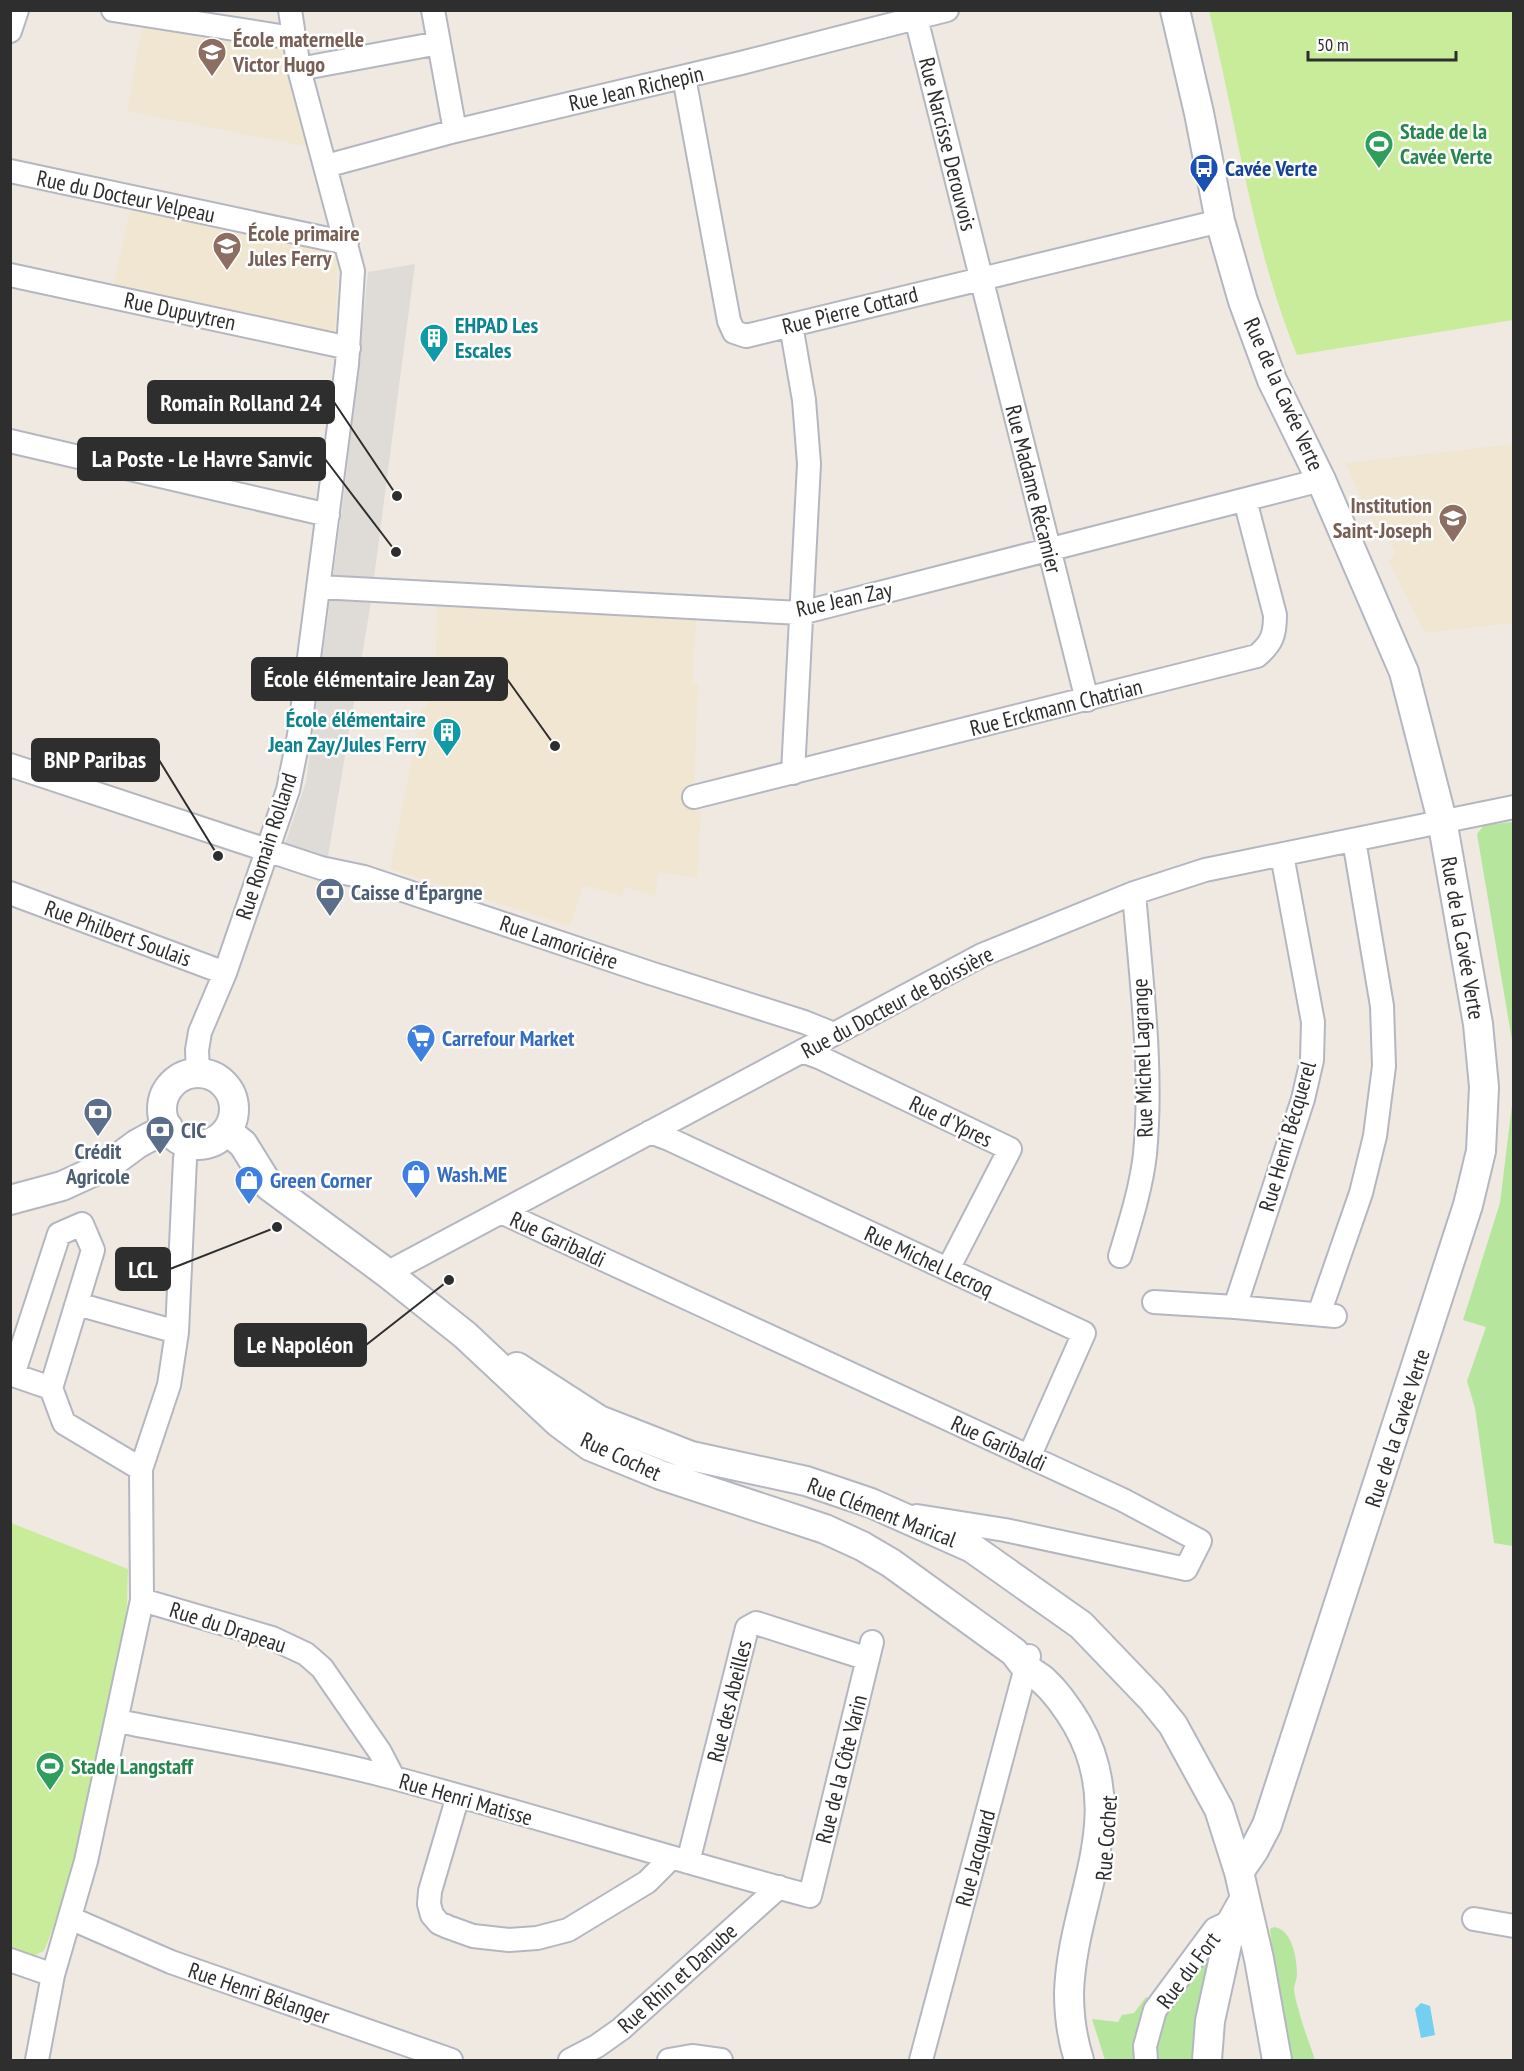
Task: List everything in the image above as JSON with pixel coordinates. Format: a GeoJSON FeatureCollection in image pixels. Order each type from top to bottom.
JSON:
{"type":"FeatureCollection","features":[{"type":"Feature","properties":{"kind":"street"},"geometry":{"type":"LineString","coordinates":[[10,31],[17,10]]}},
{"type":"Feature","properties":{"kind":"street"},"geometry":{"type":"LineString","coordinates":[[112,10],[293,38]]}},
{"type":"Feature","properties":{"kind":"street","name":"Rue Romain Rolland"},"geometry":{"type":"LineString","coordinates":[[198,1073],[197,1050],[200,1032],[225,973],[288,790],[299,735],[349,348],[353,271],[299,69],[290,10]]}},
{"type":"Feature","properties":{"kind":"street"},"geometry":{"type":"LineString","coordinates":[[433,10],[455,131]]}},
{"type":"Feature","properties":{"kind":"street","name":"Rue Jean Richepin"},"geometry":{"type":"LineString","coordinates":[[326,166],[455,131],[684,77],[915,14],[947,10]]}},
{"type":"Feature","properties":{"kind":"street","name":"Rue de la Cavée Verte"},"geometry":{"type":"LineString","coordinates":[[1175,10],[1199,113],[1220,221],[1243,301],[1272,380],[1322,480],[1404,672],[1442,820],[1479,1024],[1484,1087],[1481,1151],[1468,1205],[1267,1825],[1254,1850],[1239,1897]]}},
{"type":"Feature","properties":{"kind":"street","name":"Rue Narcisse Derouvois"},"geometry":{"type":"LineString","coordinates":[[915,14],[982,278]]}},
{"type":"Feature","properties":{"kind":"street"},"geometry":{"type":"LineString","coordinates":[[299,69],[439,43]]}},
{"type":"Feature","properties":{"kind":"street","name":"Rue Pierre Cottard"},"geometry":{"type":"LineString","coordinates":[[684,77],[729,321],[734,332],[746,336],[1220,221]]}},
{"type":"Feature","properties":{"kind":"street","name":"Rue du Docteur Velpeau"},"geometry":{"type":"LineString","coordinates":[[10,171],[347,243]]}},
{"type":"Feature","properties":{"kind":"street","name":"Rue Dupuytren"},"geometry":{"type":"LineString","coordinates":[[10,274],[349,348]]}},
{"type":"Feature","properties":{"kind":"street","name":"Rue Madame Récamier"},"geometry":{"type":"LineString","coordinates":[[982,278],[1087,700]]}},
{"type":"Feature","properties":{"kind":"street"},"geometry":{"type":"LineString","coordinates":[[791,325],[804,400],[809,464],[793,772]]}},
{"type":"Feature","properties":{"kind":"street"},"geometry":{"type":"LineString","coordinates":[[10,441],[328,515]]}},
{"type":"Feature","properties":{"kind":"street","name":"Rue Jean Zay"},"geometry":{"type":"LineString","coordinates":[[319,587],[801,613],[1322,480]]}},
{"type":"Feature","properties":{"kind":"street","name":"Rue Erckmann Chatrian"},"geometry":{"type":"LineString","coordinates":[[694,797],[1257,656],[1268,646],[1275,631],[1275,615],[1245,500]]}},
{"type":"Feature","properties":{"kind":"street","name":"Rue Lamoricière"},"geometry":{"type":"LineString","coordinates":[[10,765],[321,868],[364,877],[804,1022],[834,1034]]}},
{"type":"Feature","properties":{"kind":"street","name":"Rue du Docteur de Boissière"},"geometry":{"type":"LineString","coordinates":[[387,1273],[982,955],[1134,893],[1205,870],[1514,807]]}},
{"type":"Feature","properties":{"kind":"street"},"geometry":{"type":"LineString","coordinates":[[1154,1302],[1327,1315],[1375,1136],[1384,1066],[1383,1006],[1354,840]]}},
{"type":"Feature","properties":{"kind":"street","name":"Rue Henri Bécquerel"},"geometry":{"type":"LineString","coordinates":[[1235,1307],[1303,1099],[1312,1060],[1312,1022],[1282,855]]}},
{"type":"Feature","properties":{"kind":"street","name":"Rue Philbert Soulais"},"geometry":{"type":"LineString","coordinates":[[10,893],[225,973]]}},
{"type":"Feature","properties":{"kind":"street","name":"Rue Michel Lagrange"},"geometry":{"type":"LineString","coordinates":[[1120,1256],[1138,1194],[1147,1119],[1147,1067],[1134,893]]}},
{"type":"Feature","properties":{"kind":"street","name":"Rue d'Ypres"},"geometry":{"type":"LineString","coordinates":[[802,1051],[822,1058],[1010,1149],[948,1269]]}},
{"type":"Feature","properties":{"kind":"street"},"geometry":{"type":"LineString","coordinates":[[10,1200],[62,1186],[82,1178],[110,1164],[137,1144],[178,1135],[199,1145],[210,1143],[227,1131],[232,1122],[234,1112],[230,1093],[217,1078],[198,1073],[179,1079],[167,1092],[163,1110],[178,1135],[185,1159],[177,1332],[169,1385],[141,1469],[142,1600],[86,1861],[53,1975],[37,2061]]}},
{"type":"Feature","properties":{"kind":"street","name":"Rue Cochet"},"geometry":{"type":"LineString","coordinates":[[227,1131],[243,1144],[269,1186],[387,1273],[465,1335],[559,1424],[590,1446],[661,1476],[825,1529],[862,1546],[891,1563],[1023,1659],[1060,1679],[1093,1726],[1104,1757],[1112,1795],[1111,1836],[1105,1880],[1076,2016],[1073,2042],[1079,2061]]}},
{"type":"Feature","properties":{"kind":"street","name":"Rue Michel Lecroq"},"geometry":{"type":"LineString","coordinates":[[650,1132],[1084,1333],[1029,1457]]}},
{"type":"Feature","properties":{"kind":"street","name":"Rue Garibaldi"},"geometry":{"type":"LineString","coordinates":[[501,1212],[1123,1500],[1200,1541],[1186,1569],[1005,1530],[898,1513]]}},
{"type":"Feature","properties":{"kind":"street"},"geometry":{"type":"LineString","coordinates":[[51,1388],[12,1374],[59,1234],[82,1224],[93,1250],[51,1388],[64,1423],[141,1469]]}},
{"type":"Feature","properties":{"kind":"street"},"geometry":{"type":"LineString","coordinates":[[77,1304],[177,1332]]}},
{"type":"Feature","properties":{"kind":"street","name":"Rue Clément Marical"},"geometry":{"type":"LineString","coordinates":[[465,1335],[535,1377],[599,1420],[691,1456],[806,1481],[898,1513],[972,1548],[1081,1625],[1152,1699],[1173,1725],[1219,1809],[1239,1897],[1259,1959],[1277,2061]]}},
{"type":"Feature","properties":{"kind":"street","name":"Rue du Drapeau"},"geometry":{"type":"LineString","coordinates":[[142,1600],[272,1638],[306,1654],[322,1668],[380,1752],[393,1778]]}},
{"type":"Feature","properties":{"kind":"street","name":"Rue des Abeilles"},"geometry":{"type":"LineString","coordinates":[[680,1860],[747,1628],[756,1623],[870,1651]]}},
{"type":"Feature","properties":{"kind":"street","name":"Rue de la Côte Varin"},"geometry":{"type":"LineString","coordinates":[[810,1896],[870,1651]]}},
{"type":"Feature","properties":{"kind":"street","name":"Rue Jacquard"},"geometry":{"type":"LineString","coordinates":[[921,2061],[1023,1659]]}},
{"type":"Feature","properties":{"kind":"street","name":"Rue Henri Matisse"},"geometry":{"type":"LineString","coordinates":[[117,1721],[304,1757],[393,1778],[810,1896]]}},
{"type":"Feature","properties":{"kind":"street"},"geometry":{"type":"LineString","coordinates":[[458,1796],[430,1891],[429,1904],[432,1915],[439,1923],[473,1936],[509,1940],[537,1938],[568,1930],[680,1860]]}},
{"type":"Feature","properties":{"kind":"street","name":"Rue Rhin et Danube"},"geometry":{"type":"LineString","coordinates":[[570,2061],[621,2029],[779,1887]]}},
{"type":"Feature","properties":{"kind":"street"},"geometry":{"type":"LineString","coordinates":[[1207,2061],[1210,2021],[1239,1897]]}},
{"type":"Feature","properties":{"kind":"street","name":"Rue du Fort"},"geometry":{"type":"LineString","coordinates":[[1146,2061],[1145,2046],[1155,2010],[1239,1897]]}},
{"type":"Feature","properties":{"kind":"street","name":"Rue Henri Bélanger"},"geometry":{"type":"LineString","coordinates":[[70,1918],[171,1962],[452,2061]]}},
{"type":"Feature","properties":{"kind":"street"},"geometry":{"type":"LineString","coordinates":[[1474,1919],[1514,1926]]}},
{"type":"Feature","properties":{"kind":"street"},"geometry":{"type":"LineString","coordinates":[[10,1960],[53,1975]]}},
{"type":"Feature","properties":{"kind":"street","name":"Rue Cochet"},"geometry":{"type":"LineString","coordinates":[[1076,2016],[1095,2061]]}},
{"type":"Feature","properties":{"kind":"street"},"geometry":{"type":"LineString","coordinates":[[669,2061],[692,2056],[721,2061]]}},
{"type":"Feature","properties":{"kind":"shaded area","name":"École maternelle Victor Hugo"},"geometry":{"type":"Polygon","coordinates":[[[143,24],[274,44],[286,51],[310,147],[127,111],[143,24]]]}},
{"type":"Feature","properties":{"kind":"shaded area","name":"École primaire Jules Ferry"},"geometry":{"type":"Polygon","coordinates":[[[131,206],[330,249],[338,256],[335,331],[328,335],[113,288],[131,206]]]}},
{"type":"Feature","properties":{"kind":"shaded area"},"geometry":{"type":"Polygon","coordinates":[[[415,264],[370,608],[327,862],[284,847],[306,782],[346,478],[368,272],[415,264]]]}},
{"type":"Feature","properties":{"kind":"shaded area","name":"Institution Saint-Joseph"},"geometry":{"type":"Polygon","coordinates":[[[1513,444],[1513,623],[1425,633],[1389,562],[1395,552],[1388,537],[1382,536],[1367,512],[1346,463],[1513,444]]]}},
{"type":"Feature","properties":{"kind":"shaded area"},"geometry":{"type":"Polygon","coordinates":[[[437,606],[696,619],[692,684],[698,685],[693,807],[701,808],[697,878],[658,872],[655,896],[625,887],[622,896],[583,885],[570,926],[390,869],[422,708],[426,708],[436,655],[437,606]]]}},
{"type":"Feature","properties":{"kind":"green space","name":"Stade de la Cavée Verte"},"geometry":{"type":"Polygon","coordinates":[[[1209,11],[1513,11],[1513,320],[1297,355],[1281,313],[1257,228],[1209,11]]]}},
{"type":"Feature","properties":{"kind":"green space"},"geometry":{"type":"Polygon","coordinates":[[[1514,822],[1513,1046],[1477,834],[1484,825],[1514,822]]]}},
{"type":"Feature","properties":{"kind":"green space"},"geometry":{"type":"Polygon","coordinates":[[[1513,1097],[1513,1546],[1494,1543],[1475,1408],[1467,1381],[1486,1327],[1463,1320],[1500,1203],[1513,1097]]]}},
{"type":"Feature","properties":{"kind":"green space","name":"Stade Langstaff"},"geometry":{"type":"Polygon","coordinates":[[[11,1523],[128,1569],[127,1605],[122,1645],[73,1865],[58,1916],[44,1951],[33,1956],[11,1948],[11,1523]]]}},
{"type":"Feature","properties":{"kind":"green space"},"geometry":{"type":"Polygon","coordinates":[[[1274,1927],[1285,1933],[1292,1945],[1297,1967],[1295,1997],[1315,2060],[1290,2060],[1276,1987],[1270,1929],[1274,1927]]]}},
{"type":"Feature","properties":{"kind":"green space"},"geometry":{"type":"Polygon","coordinates":[[[1206,1959],[1212,1959],[1193,2060],[1154,2060],[1159,2030],[1170,2005],[1206,1959]]]}},
{"type":"Feature","properties":{"kind":"green space"},"geometry":{"type":"Polygon","coordinates":[[[1146,1997],[1150,1999],[1142,2013],[1136,2060],[1105,2060],[1092,2019],[1118,2022],[1122,2015],[1134,2013],[1146,1997]]]}},
{"type":"Feature","properties":{"kind":"water"},"geometry":{"type":"Polygon","coordinates":[[[1421,2003],[1430,2006],[1435,2035],[1421,2038],[1415,2009],[1421,2003]]]}},
{"type":"Feature","properties":{"kind":"place","name":"École maternelle Victor Hugo"},"geometry":{"type":"Point","coordinates":[212,78]}},
{"type":"Feature","properties":{"kind":"place","name":"Stade de la Cavée Verte"},"geometry":{"type":"Point","coordinates":[1379,170]}},
{"type":"Feature","properties":{"kind":"place","name":"Cavée Verte"},"geometry":{"type":"Point","coordinates":[1204,194]}},
{"type":"Feature","properties":{"kind":"place","name":"École primaire Jules Ferry"},"geometry":{"type":"Point","coordinates":[227,272]}},
{"type":"Feature","properties":{"kind":"place","name":"EHPAD Les Escales"},"geometry":{"type":"Point","coordinates":[434,364]}},
{"type":"Feature","properties":{"kind":"place","name":"Romain Rolland 24"},"geometry":{"type":"Point","coordinates":[397,496]}},
{"type":"Feature","properties":{"kind":"place","name":"Institution Saint-Joseph"},"geometry":{"type":"Point","coordinates":[1453,544]}},
{"type":"Feature","properties":{"kind":"place","name":"La Poste - Le Havre Sanvic"},"geometry":{"type":"Point","coordinates":[396,552]}},
{"type":"Feature","properties":{"kind":"place","name":"École élémentaire Jean Zay"},"geometry":{"type":"Point","coordinates":[555,746]}},
{"type":"Feature","properties":{"kind":"place","name":"École élémentaire Jean Zay/Jules Ferry"},"geometry":{"type":"Point","coordinates":[447,758]}},
{"type":"Feature","properties":{"kind":"place","name":"BNP Paribas"},"geometry":{"type":"Point","coordinates":[218,856]}},
{"type":"Feature","properties":{"kind":"place","name":"Caisse d'Épargne"},"geometry":{"type":"Point","coordinates":[330,918]}},
{"type":"Feature","properties":{"kind":"place","name":"Carrefour Market"},"geometry":{"type":"Point","coordinates":[421,1064]}},
{"type":"Feature","properties":{"kind":"place","name":"Crédit Agricole"},"geometry":{"type":"Point","coordinates":[98,1138]}},
{"type":"Feature","properties":{"kind":"place","name":"CIC"},"geometry":{"type":"Point","coordinates":[160,1156]}},
{"type":"Feature","properties":{"kind":"place","name":"Wash.ME"},"geometry":{"type":"Point","coordinates":[416,1200]}},
{"type":"Feature","properties":{"kind":"place","name":"Green Corner"},"geometry":{"type":"Point","coordinates":[249,1206]}},
{"type":"Feature","properties":{"kind":"place","name":"LCL"},"geometry":{"type":"Point","coordinates":[277,1227]}},
{"type":"Feature","properties":{"kind":"place","name":"Le Napoléon"},"geometry":{"type":"Point","coordinates":[449,1280]}},
{"type":"Feature","properties":{"kind":"place","name":"Stade Langstaff"},"geometry":{"type":"Point","coordinates":[50,1792]}}]}
